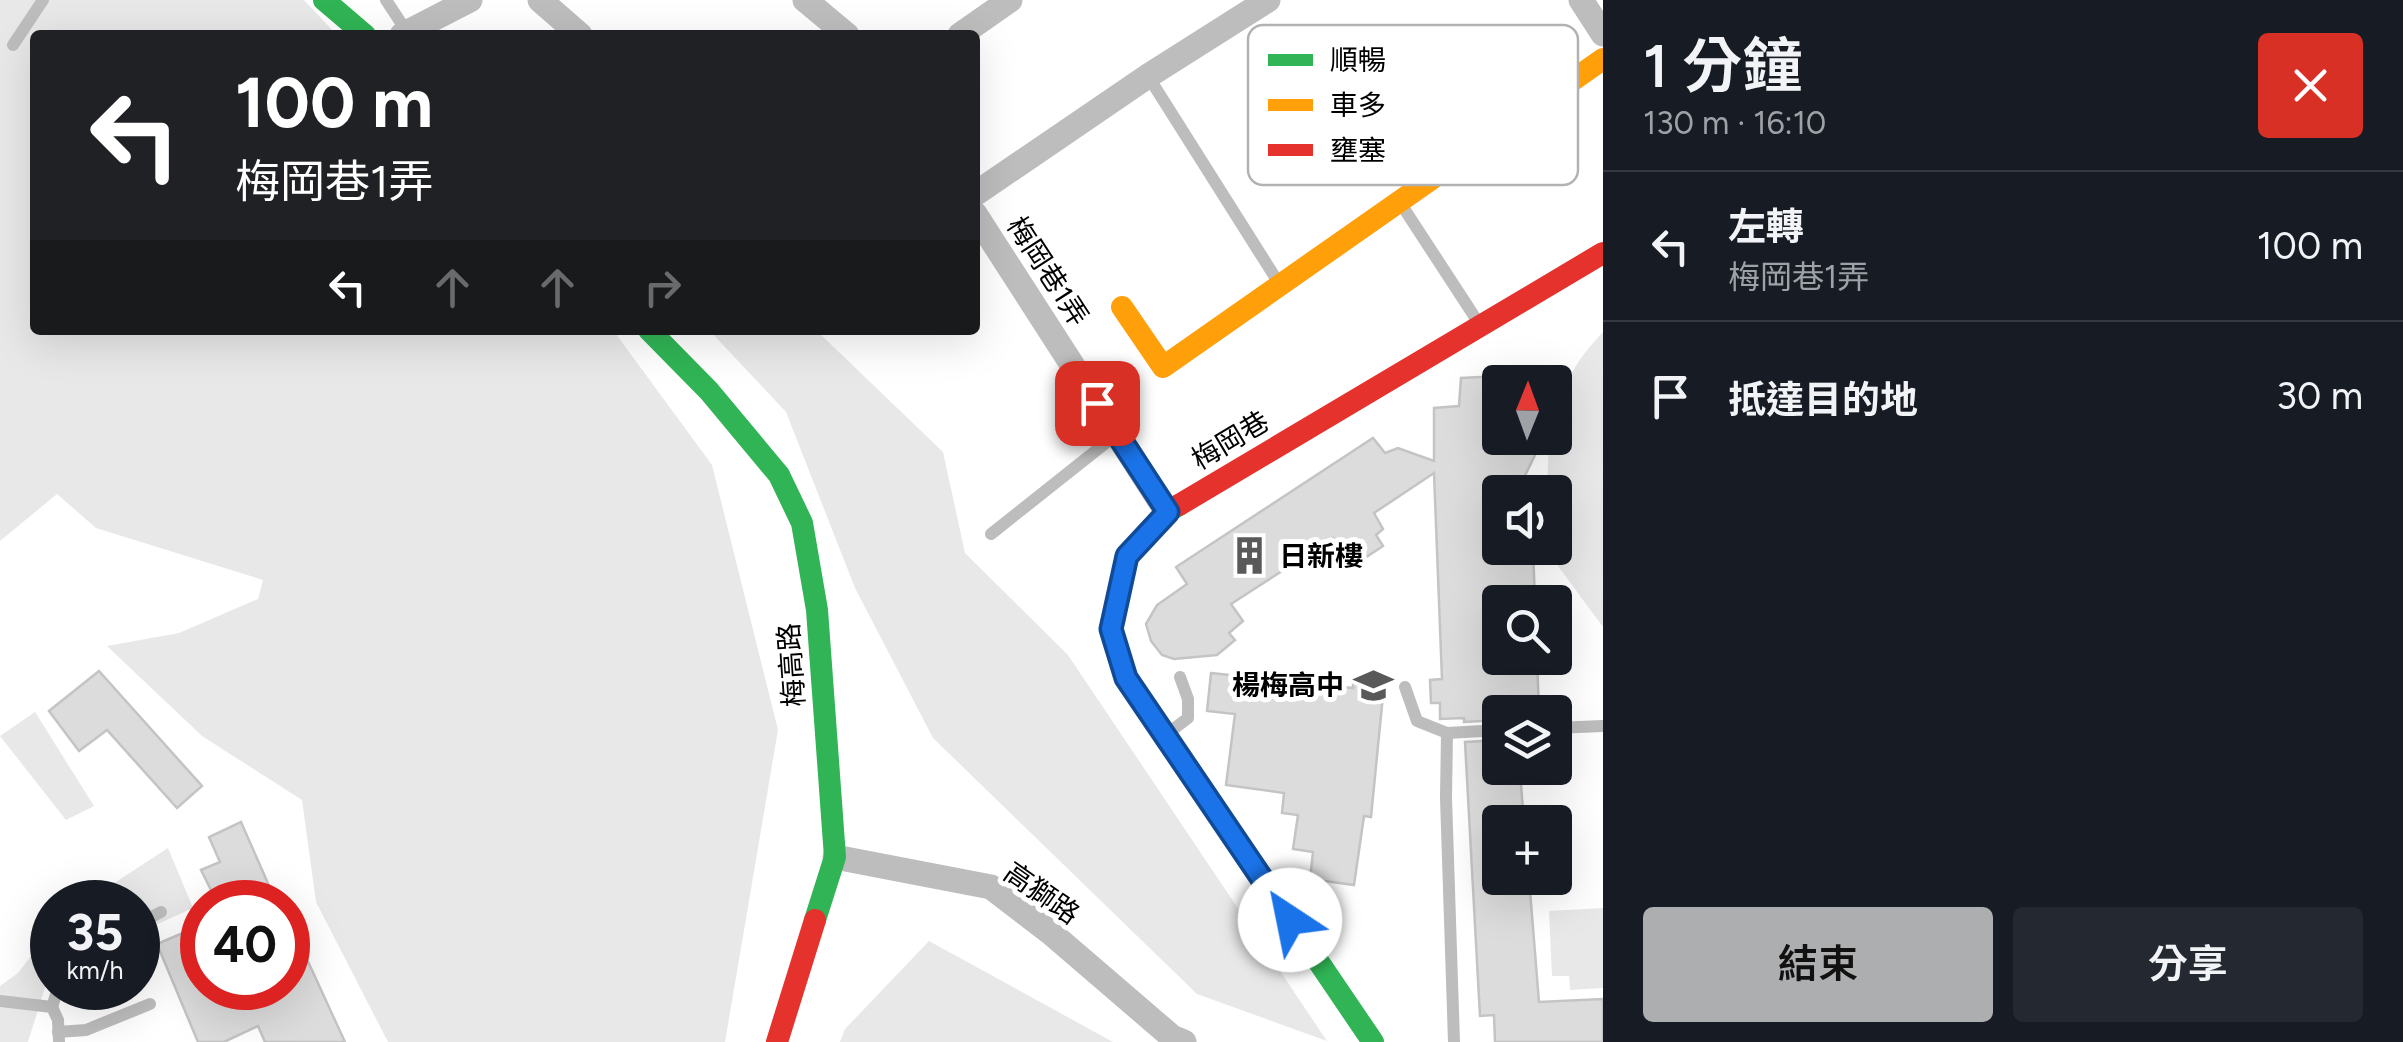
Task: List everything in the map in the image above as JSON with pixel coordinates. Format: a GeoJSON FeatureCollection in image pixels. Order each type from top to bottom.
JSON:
{"type":"FeatureCollection","features":[{"type":"Feature","properties":{"kind":"street"},"geometry":{"type":"LineString","coordinates":[[324,0],[359,30]]}},
{"type":"Feature","properties":{"kind":"street"},"geometry":{"type":"LineString","coordinates":[[412,30],[470,0]]}},
{"type":"Feature","properties":{"kind":"street"},"geometry":{"type":"LineString","coordinates":[[540,0],[574,30]]}},
{"type":"Feature","properties":{"kind":"street"},"geometry":{"type":"LineString","coordinates":[[806,0],[842,30]]}},
{"type":"Feature","properties":{"kind":"street"},"geometry":{"type":"LineString","coordinates":[[967,30],[1010,0]]}},
{"type":"Feature","properties":{"kind":"street"},"geometry":{"type":"LineString","coordinates":[[980,191],[1268,0]]}},
{"type":"Feature","properties":{"kind":"street"},"geometry":{"type":"LineString","coordinates":[[1581,0],[1603,34]]}},
{"type":"Feature","properties":{"kind":"street"},"geometry":{"type":"LineString","coordinates":[[1578,76],[1603,59]]}},
{"type":"Feature","properties":{"kind":"street"},"geometry":{"type":"LineString","coordinates":[[1122,307],[1163,366],[1423,185]]}},
{"type":"Feature","properties":{"kind":"street","name":"梅岡巷1弄"},"geometry":{"type":"LineString","coordinates":[[980,222],[1168,512]]}},
{"type":"Feature","properties":{"kind":"street","name":"梅岡巷"},"geometry":{"type":"LineString","coordinates":[[1372,1042],[1126,678],[1111,629],[1127,556],[1168,512],[1603,253]]}},
{"type":"Feature","properties":{"kind":"street","name":"梅高路"},"geometry":{"type":"LineString","coordinates":[[654,335],[709,392],[779,475],[802,523],[818,610],[836,857],[776,1042]]}},
{"type":"Feature","properties":{"kind":"street","name":"高獅路"},"geometry":{"type":"LineString","coordinates":[[836,857],[990,888],[1052,933],[1176,1040]]}},
{"type":"Feature","properties":{"kind":"lane"},"geometry":{"type":"LineString","coordinates":[[13,45],[44,0]]}},
{"type":"Feature","properties":{"kind":"lane"},"geometry":{"type":"LineString","coordinates":[[386,0],[402,30]]}},
{"type":"Feature","properties":{"kind":"lane"},"geometry":{"type":"LineString","coordinates":[[1148,76],[1280,285]]}},
{"type":"Feature","properties":{"kind":"lane"},"geometry":{"type":"LineString","coordinates":[[1399,202],[1481,326]]}},
{"type":"Feature","properties":{"kind":"lane"},"geometry":{"type":"LineString","coordinates":[[991,534],[1117,434]]}},
{"type":"Feature","properties":{"kind":"lane"},"geometry":{"type":"LineString","coordinates":[[1165,736],[1188,718],[1188,699],[1180,677]]}},
{"type":"Feature","properties":{"kind":"lane"},"geometry":{"type":"LineString","coordinates":[[1406,687],[1417,721],[1447,732],[1482,731]]}},
{"type":"Feature","properties":{"kind":"lane"},"geometry":{"type":"LineString","coordinates":[[1572,727],[1603,726]]}},
{"type":"Feature","properties":{"kind":"lane"},"geometry":{"type":"LineString","coordinates":[[1447,732],[1454,1042]]}},
{"type":"Feature","properties":{"kind":"lane"},"geometry":{"type":"LineString","coordinates":[[0,1001],[30,1004]]}},
{"type":"Feature","properties":{"kind":"lane"},"geometry":{"type":"LineString","coordinates":[[53,1010],[58,1037],[135,1010]]}},
{"type":"Feature","properties":{"kind":"shaded area"},"geometry":{"type":"Polygon","coordinates":[[[0,0],[304,0],[332,30],[30,30],[30,335],[617,335],[712,465],[778,730],[725,1042],[388,1042],[316,902],[302,800],[202,736],[107,646],[179,633],[258,599],[263,580],[96,528],[57,494],[0,541],[0,0]]]}},
{"type":"Feature","properties":{"kind":"shaded area"},"geometry":{"type":"Polygon","coordinates":[[[1603,332],[1603,627],[1558,566],[1572,565],[1572,475],[1548,475],[1548,455],[1572,455],[1572,374],[1603,332]]]}},
{"type":"Feature","properties":{"kind":"shaded area"},"geometry":{"type":"Polygon","coordinates":[[[714,335],[821,335],[943,452],[965,553],[1068,655],[1327,1041],[1197,994],[933,738],[855,588],[786,412],[714,335]]]}},
{"type":"Feature","properties":{"kind":"shaded area"},"geometry":{"type":"Polygon","coordinates":[[[35,712],[94,806],[66,820],[0,736],[35,712]]]}},
{"type":"Feature","properties":{"kind":"shaded area"},"geometry":{"type":"Polygon","coordinates":[[[168,848],[181,880],[180,914],[160,923],[160,880],[119,880],[168,848]]]}},
{"type":"Feature","properties":{"kind":"shaded area"},"geometry":{"type":"Polygon","coordinates":[[[1603,908],[1603,988],[1570,990],[1569,976],[1552,976],[1549,911],[1603,908]]]}},
{"type":"Feature","properties":{"kind":"shaded area"},"geometry":{"type":"Polygon","coordinates":[[[929,941],[1113,1042],[840,1042],[845,1029],[929,941]]]}},
{"type":"Feature","properties":{"kind":"shaded area"},"geometry":{"type":"Polygon","coordinates":[[[30,957],[30,1010],[38,1010],[28,1042],[0,1042],[0,986],[30,957]]]}},
{"type":"Feature","properties":{"kind":"building"},"geometry":{"type":"Polygon","coordinates":[[[1482,377],[1482,455],[1535,455],[1525,475],[1482,475],[1482,565],[1534,565],[1534,585],[1482,585],[1482,675],[1538,675],[1538,695],[1482,695],[1482,721],[1440,719],[1440,703],[1431,703],[1430,680],[1442,679],[1434,473],[1374,513],[1383,529],[1376,535],[1383,546],[1353,566],[1333,538],[1231,604],[1243,621],[1229,633],[1235,640],[1217,655],[1174,659],[1162,655],[1151,641],[1146,624],[1157,605],[1187,584],[1176,567],[1373,438],[1385,453],[1398,448],[1434,461],[1434,408],[1459,406],[1461,378],[1482,377]]]}},
{"type":"Feature","properties":{"kind":"building"},"geometry":{"type":"Polygon","coordinates":[[[99,671],[202,786],[177,808],[107,730],[79,751],[49,711],[99,671]]]}},
{"type":"Feature","properties":{"kind":"building"},"geometry":{"type":"Polygon","coordinates":[[[1211,673],[1353,688],[1353,682],[1384,685],[1371,817],[1364,816],[1354,885],[1310,879],[1313,852],[1293,849],[1298,815],[1282,813],[1284,793],[1226,785],[1235,714],[1207,711],[1211,673]]]}},
{"type":"Feature","properties":{"kind":"building"},"geometry":{"type":"Polygon","coordinates":[[[1482,741],[1482,785],[1521,785],[1523,805],[1482,805],[1482,895],[1530,895],[1539,1002],[1603,999],[1603,1042],[1495,1042],[1494,1015],[1480,1016],[1465,742],[1482,741]]]}},
{"type":"Feature","properties":{"kind":"building"},"geometry":{"type":"Polygon","coordinates":[[[241,822],[266,880],[206,880],[201,870],[220,862],[209,837],[241,822]]]}},
{"type":"Feature","properties":{"kind":"building"},"geometry":{"type":"Polygon","coordinates":[[[180,934],[180,999],[160,951],[160,943],[180,934]]]}},
{"type":"Feature","properties":{"kind":"building"},"geometry":{"type":"Polygon","coordinates":[[[310,966],[345,1042],[265,1042],[258,1026],[224,1042],[198,1042],[185,1010],[310,1010],[310,966]]]}},
{"type":"Feature","properties":{"kind":"traffic: fast"},"geometry":{"type":"LineString","coordinates":[[324,0],[359,30]]}},
{"type":"Feature","properties":{"kind":"traffic: fast"},"geometry":{"type":"LineString","coordinates":[[654,335],[709,391],[779,475],[802,523],[817,610],[835,857],[815,920]]}},
{"type":"Feature","properties":{"kind":"traffic: fast"},"geometry":{"type":"LineString","coordinates":[[1179,505],[1167,512],[1127,556],[1111,629],[1126,678],[1373,1042]]}},
{"type":"Feature","properties":{"kind":"traffic: slow"},"geometry":{"type":"LineString","coordinates":[[1578,76],[1603,59]]}},
{"type":"Feature","properties":{"kind":"traffic: slow"},"geometry":{"type":"LineString","coordinates":[[1122,307],[1163,367],[1423,185]]}},
{"type":"Feature","properties":{"kind":"traffic: jam"},"geometry":{"type":"LineString","coordinates":[[1179,505],[1603,253]]}},
{"type":"Feature","properties":{"kind":"traffic: jam"},"geometry":{"type":"LineString","coordinates":[[777,1042],[815,920]]}},
{"type":"Feature","properties":{"kind":"place","name":"日新樓"},"geometry":{"type":"Point","coordinates":[1249,556]}},
{"type":"Feature","properties":{"kind":"place","name":"楊梅高中"},"geometry":{"type":"Point","coordinates":[1374,685]}},
{"type":"Feature","properties":{"kind":"route"},"geometry":{"type":"LineString","coordinates":[[1097,403],[1168,512],[1127,556],[1111,629],[1126,678],[1290,920]]}}]}
